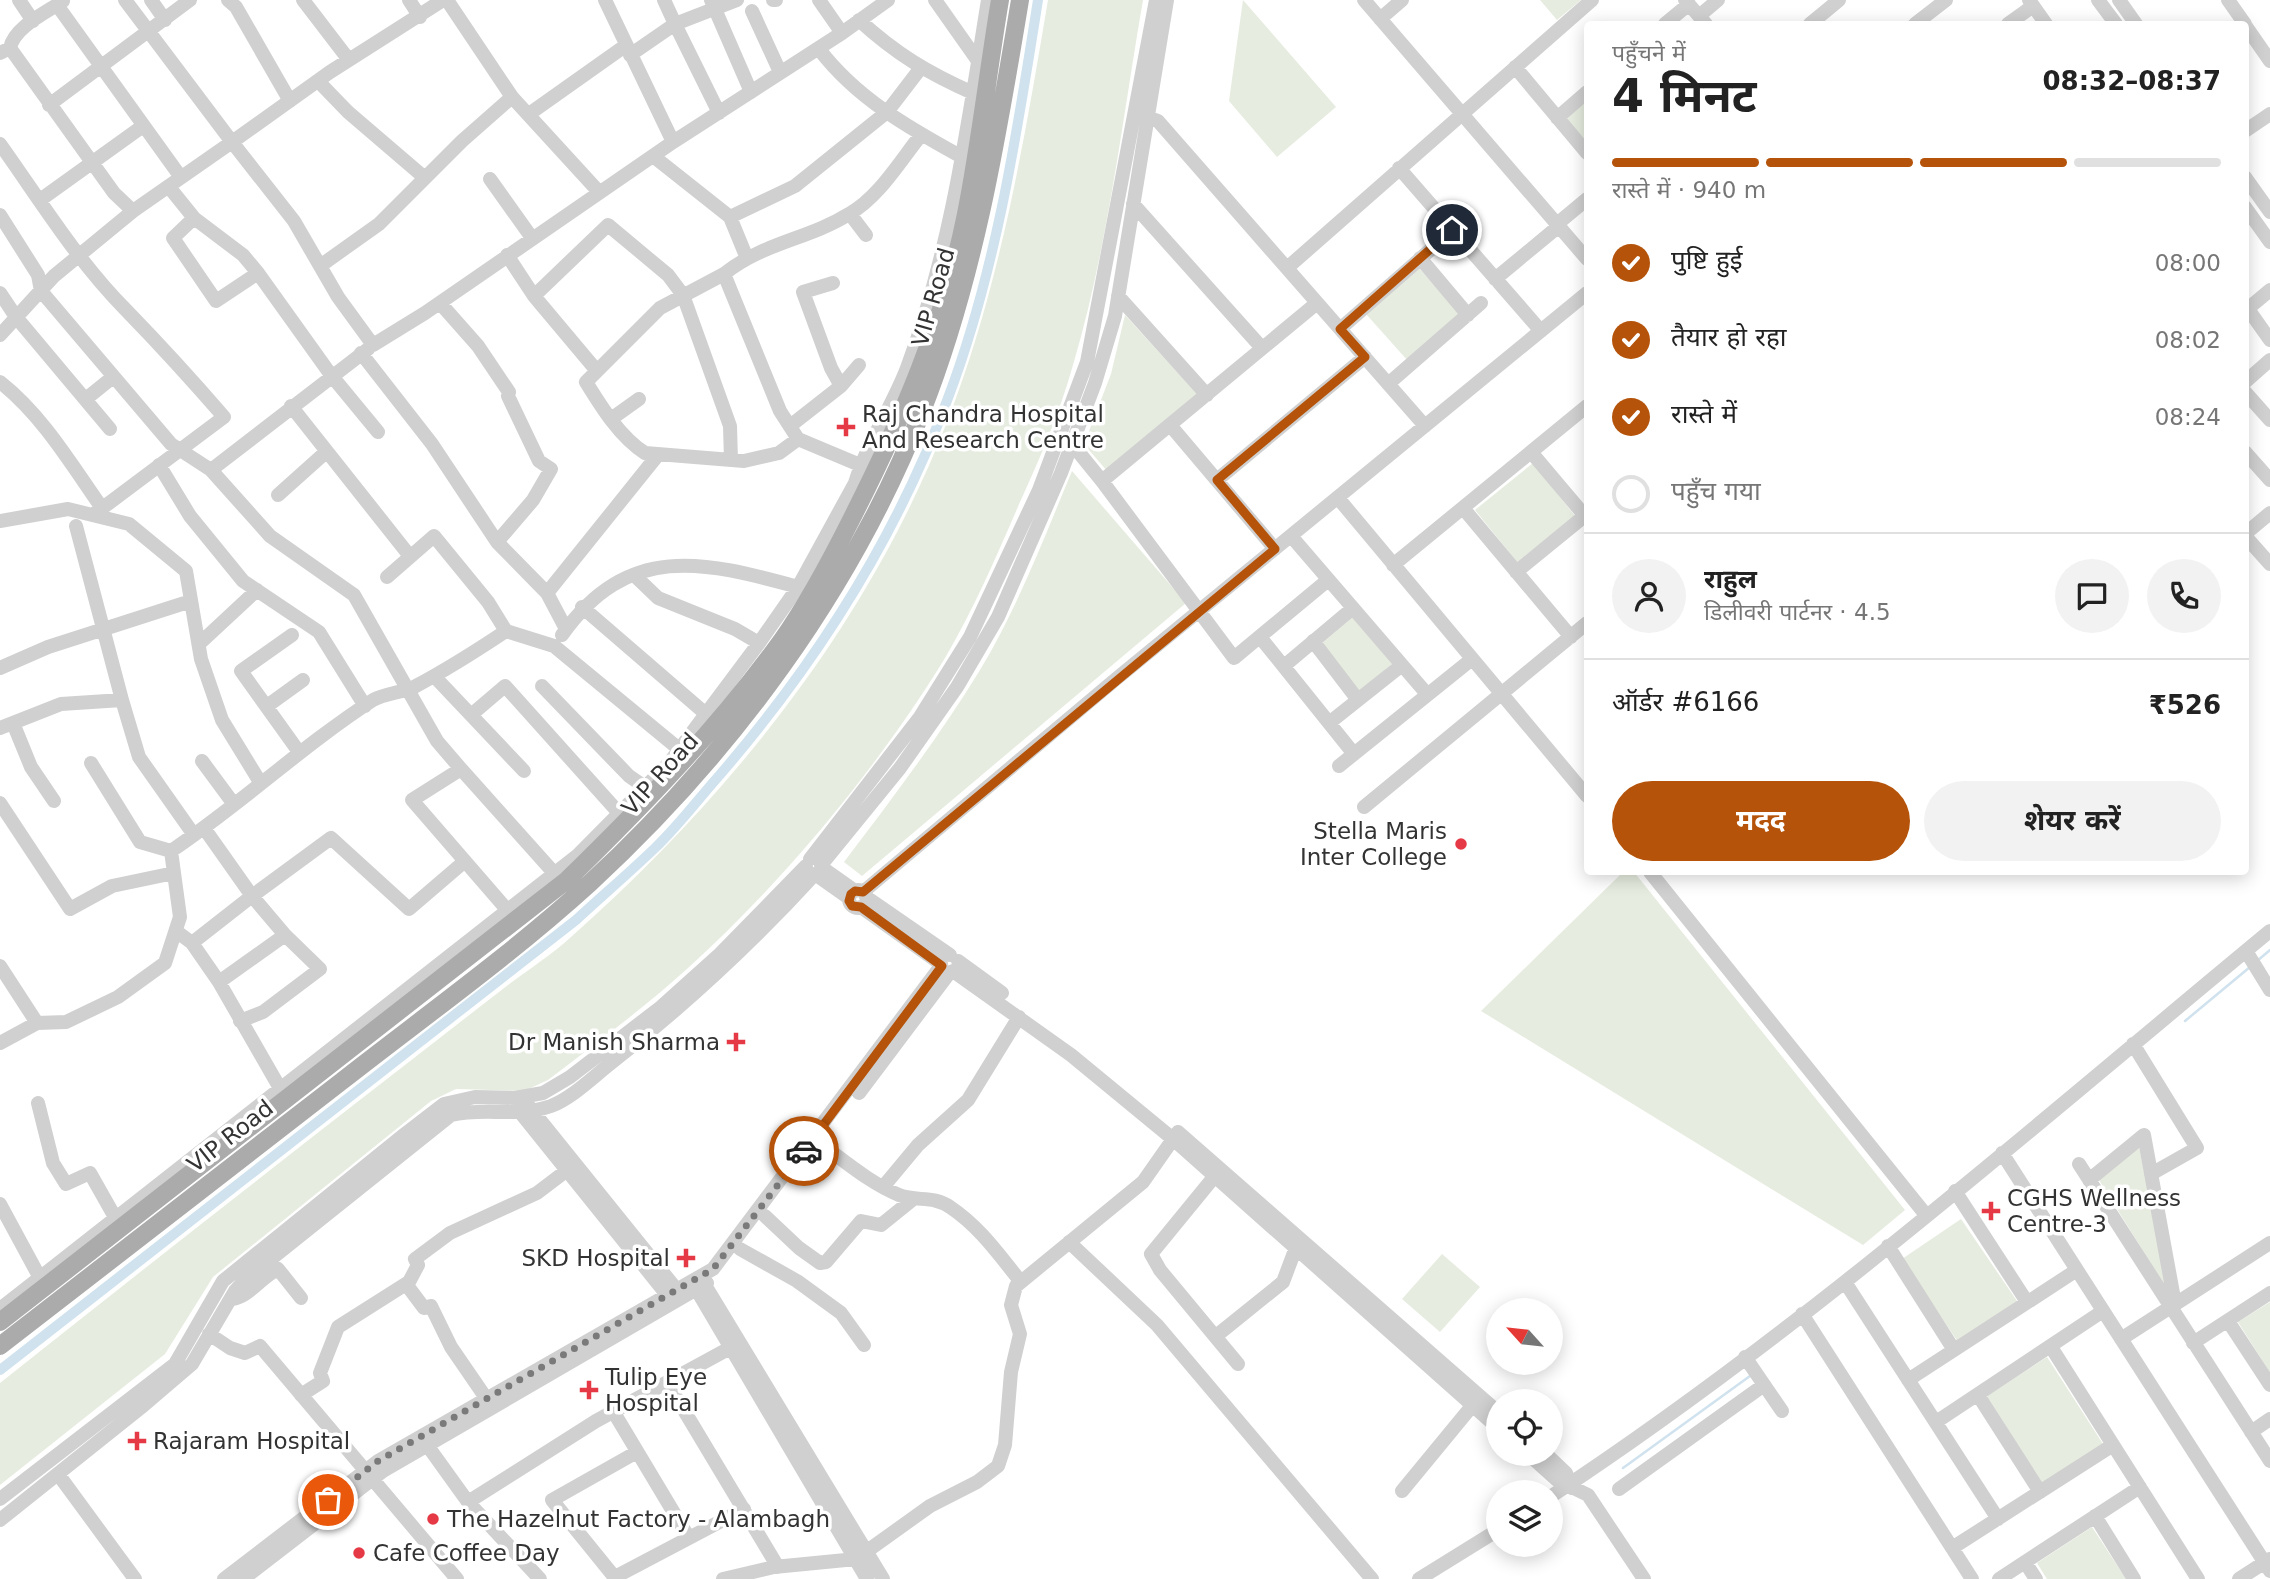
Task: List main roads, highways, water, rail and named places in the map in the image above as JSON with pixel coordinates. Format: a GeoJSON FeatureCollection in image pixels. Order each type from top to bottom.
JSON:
{"type":"FeatureCollection","features":[{"type":"Feature","properties":{"kind":"main road","name":"VIP Road"},"geometry":{"type":"LineString","coordinates":[[0,1322],[159,1192],[566,880],[644,805],[713,726],[783,639],[833,556],[887,449],[932,337],[966,215],[1000,0]]}},
{"type":"Feature","properties":{"kind":"main road","name":"VIP Road"},"geometry":{"type":"LineString","coordinates":[[0,1346],[507,953],[580,891],[677,795],[763,693],[829,598],[878,510],[922,412],[949,335],[972,250],[998,139],[1020,0]]}},
{"type":"Feature","properties":{"kind":"waterway"},"geometry":{"type":"LineString","coordinates":[[0,1370],[576,920],[670,833],[783,697],[816,650],[876,553],[903,503],[948,398],[965,350],[992,251],[1013,151],[1038,0]]}},
{"type":"Feature","properties":{"kind":"waterway"},"geometry":{"type":"LineString","coordinates":[[2257,961],[2270,950]]}},
{"type":"Feature","properties":{"kind":"waterway"},"geometry":{"type":"LineString","coordinates":[[2185,1021],[2250,967]]}},
{"type":"Feature","properties":{"kind":"waterway"},"geometry":{"type":"LineString","coordinates":[[1623,1468],[1750,1376]]}},
{"type":"Feature","properties":{"kind":"place","name":"Raj Chandra Hospital And Research Centre"},"geometry":{"type":"Point","coordinates":[846,427]}},
{"type":"Feature","properties":{"kind":"place","name":"Stella Maris Inter College"},"geometry":{"type":"Point","coordinates":[1461,844]}},
{"type":"Feature","properties":{"kind":"place","name":"Dr Manish Sharma"},"geometry":{"type":"Point","coordinates":[736,1042]}},
{"type":"Feature","properties":{"kind":"place","name":"CGHS Wellness Centre-3"},"geometry":{"type":"Point","coordinates":[1991,1211]}},
{"type":"Feature","properties":{"kind":"place","name":"SKD Hospital"},"geometry":{"type":"Point","coordinates":[686,1258]}},
{"type":"Feature","properties":{"kind":"place","name":"Tulip Eye Hospital"},"geometry":{"type":"Point","coordinates":[589,1390]}},
{"type":"Feature","properties":{"kind":"place","name":"Rajaram Hospital"},"geometry":{"type":"Point","coordinates":[137,1441]}},
{"type":"Feature","properties":{"kind":"place","name":"The Hazelnut Factory - Alambagh"},"geometry":{"type":"Point","coordinates":[433,1519]}},
{"type":"Feature","properties":{"kind":"place","name":"Cafe Coffee Day"},"geometry":{"type":"Point","coordinates":[359,1553]}}]}
